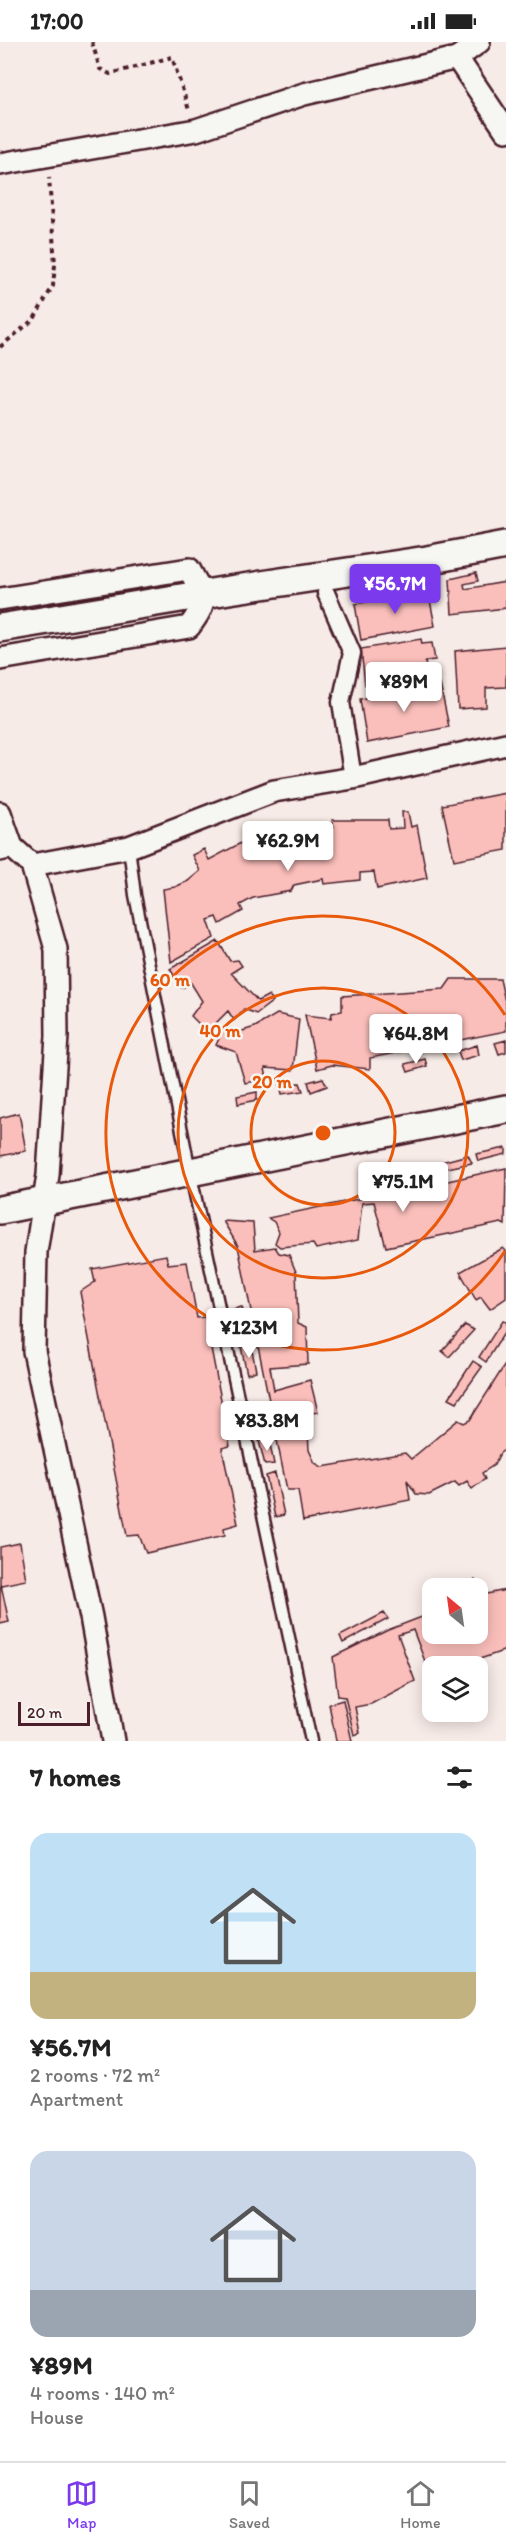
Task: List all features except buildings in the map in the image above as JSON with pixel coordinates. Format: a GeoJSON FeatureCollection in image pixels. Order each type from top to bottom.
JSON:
{"type":"FeatureCollection","features":[{"type":"Feature","properties":{"kind":"street"},"geometry":{"type":"LineString","coordinates":[[0,164],[196,130],[304,94],[457,58],[479,42]]}},
{"type":"Feature","properties":{"kind":"street"},"geometry":{"type":"LineString","coordinates":[[457,58],[506,131]]}},
{"type":"Feature","properties":{"kind":"street"},"geometry":{"type":"LineString","coordinates":[[0,628],[427,560],[506,545]]}},
{"type":"Feature","properties":{"kind":"street"},"geometry":{"type":"LineString","coordinates":[[0,599],[189,569],[202,595],[203,608],[189,627],[0,660]]}},
{"type":"Feature","properties":{"kind":"street"},"geometry":{"type":"LineString","coordinates":[[326,593],[352,653],[341,702],[352,778]]}},
{"type":"Feature","properties":{"kind":"street"},"geometry":{"type":"LineString","coordinates":[[32,865],[129,847],[274,791],[352,778],[506,744]]}},
{"type":"Feature","properties":{"kind":"street"},"geometry":{"type":"LineString","coordinates":[[0,813],[6,848],[32,865],[56,949],[57,1036],[48,1175],[36,1252],[34,1351],[91,1617],[113,1741]]}},
{"type":"Feature","properties":{"kind":"street"},"geometry":{"type":"LineString","coordinates":[[0,1210],[506,1109]]}},
{"type":"Feature","properties":{"kind":"lane"},"geometry":{"type":"LineString","coordinates":[[129,847],[135,896],[190,1171],[311,1741]]}},
{"type":"Feature","properties":{"kind":"path"},"geometry":{"type":"LineString","coordinates":[[92,42],[100,69],[110,74],[172,57],[196,130]]}},
{"type":"Feature","properties":{"kind":"path"},"geometry":{"type":"LineString","coordinates":[[0,347],[34,319],[53,286],[55,265],[48,156]]}}]}
